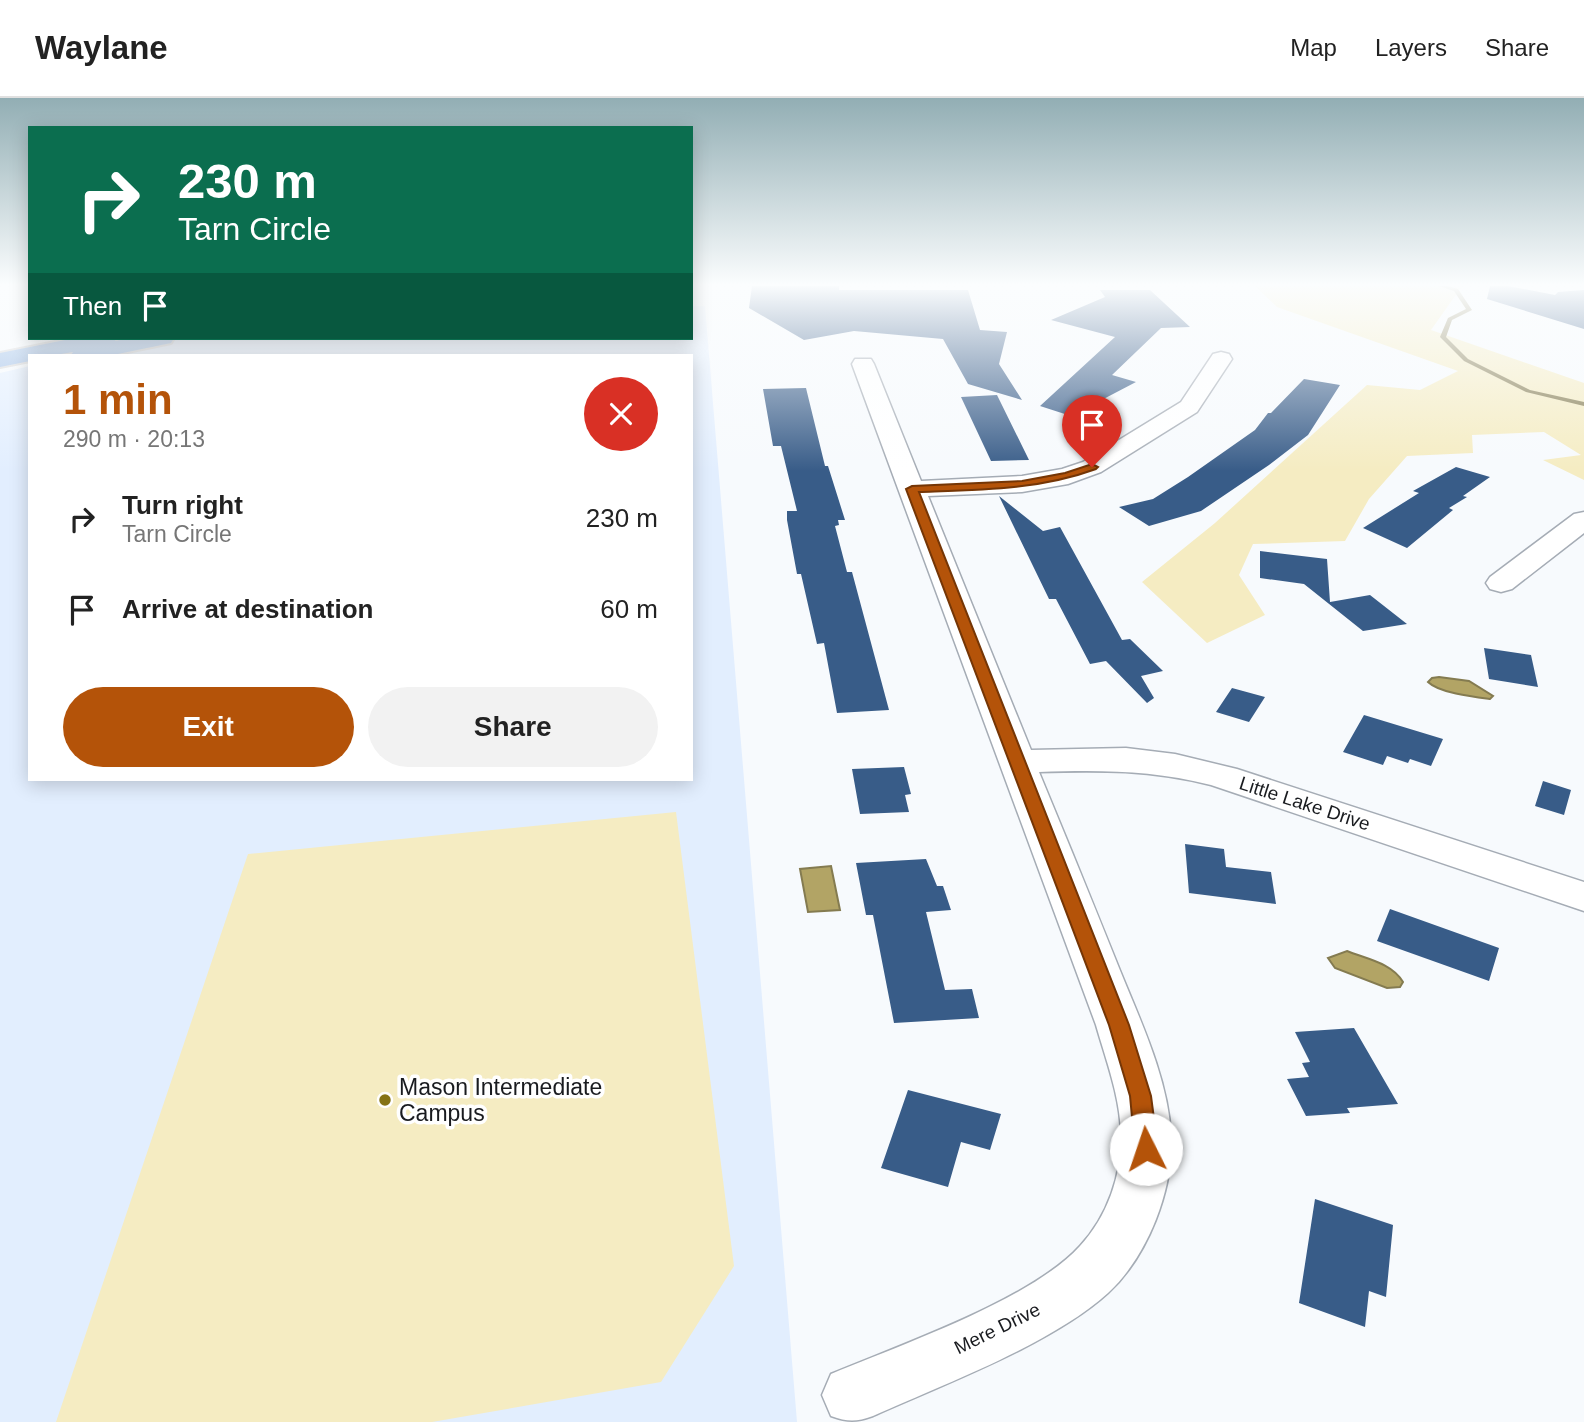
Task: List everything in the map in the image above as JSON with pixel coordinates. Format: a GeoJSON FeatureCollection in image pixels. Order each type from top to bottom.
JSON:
{"type":"FeatureCollection","features":[{"type":"Feature","properties":{"kind":"main road"},"geometry":{"type":"LineString","coordinates":[[29,354],[59,348]]}},
{"type":"Feature","properties":{"kind":"main road"},"geometry":{"type":"LineString","coordinates":[[87,354],[116,348]]}},
{"type":"Feature","properties":{"kind":"main road"},"geometry":{"type":"LineString","coordinates":[[0,360],[28,354]]}},
{"type":"Feature","properties":{"kind":"main road"},"geometry":{"type":"LineString","coordinates":[[0,373],[28,366]]}},
{"type":"Feature","properties":{"kind":"street"},"geometry":{"type":"LineString","coordinates":[[912,489],[1022,484],[1068,476],[1092,467],[1189,408],[1222,359]]}},
{"type":"Feature","properties":{"kind":"street","name":"Mere Drive"},"geometry":{"type":"LineString","coordinates":[[852,1395],[1034,1313],[1088,1275],[1109,1252],[1136,1202],[1146,1149],[1141,1096],[1119,1025],[863,364]]}},
{"type":"Feature","properties":{"kind":"street"},"geometry":{"type":"LineString","coordinates":[[1501,583],[1584,520]]}},
{"type":"Feature","properties":{"kind":"street","name":"Little Lake Drive"},"geometry":{"type":"LineString","coordinates":[[1016,761],[1126,759],[1175,765],[1286,797],[1584,897]]}},
{"type":"Feature","properties":{"kind":"shaded area","name":"Mason Intermediate Campus"},"geometry":{"type":"Polygon","coordinates":[[[116,348],[708,348],[797,1422],[0,1422],[0,373],[28,366],[28,781],[693,781],[693,354],[87,354],[116,348]]]}},
{"type":"Feature","properties":{"kind":"shaded area"},"geometry":{"type":"Polygon","coordinates":[[[1392,348],[1482,348],[1584,383],[1584,480],[1543,460],[1581,455],[1544,432],[1472,435],[1473,453],[1407,456],[1369,499],[1345,541],[1253,544],[1239,575],[1265,615],[1207,643],[1142,582],[1215,523],[1367,385],[1420,390],[1458,371],[1392,348]]]}},
{"type":"Feature","properties":{"kind":"shaded area"},"geometry":{"type":"Polygon","coordinates":[[[1439,677],[1469,681],[1493,696],[1490,699],[1457,694],[1428,682],[1439,677]]]}},
{"type":"Feature","properties":{"kind":"shaded area"},"geometry":{"type":"Polygon","coordinates":[[[676,812],[734,1266],[661,1382],[432,1422],[56,1422],[248,854],[676,812]]]}},
{"type":"Feature","properties":{"kind":"shaded area"},"geometry":{"type":"Polygon","coordinates":[[[831,866],[840,910],[808,912],[800,869],[831,866]]]}},
{"type":"Feature","properties":{"kind":"shaded area"},"geometry":{"type":"Polygon","coordinates":[[[1347,951],[1392,970],[1403,982],[1400,987],[1387,988],[1335,968],[1328,958],[1347,951]]]}},
{"type":"Feature","properties":{"kind":"building"},"geometry":{"type":"Polygon","coordinates":[[[948,348],[1003,348],[999,364],[1022,400],[968,384],[948,348]]]}},
{"type":"Feature","properties":{"kind":"building"},"geometry":{"type":"Polygon","coordinates":[[[1103,348],[1140,348],[1112,375],[1136,382],[1071,416],[1040,406],[1103,348]]]}},
{"type":"Feature","properties":{"kind":"building"},"geometry":{"type":"Polygon","coordinates":[[[1304,379],[1340,385],[1308,435],[1269,465],[1201,511],[1149,526],[1119,507],[1153,499],[1188,477],[1255,430],[1268,413],[1304,379]]]}},
{"type":"Feature","properties":{"kind":"building"},"geometry":{"type":"Polygon","coordinates":[[[806,388],[825,466],[828,466],[845,520],[838,520],[839,525],[835,526],[847,572],[852,572],[889,710],[837,713],[824,643],[817,644],[801,574],[797,574],[787,511],[797,511],[781,446],[773,446],[763,389],[806,388]]]}},
{"type":"Feature","properties":{"kind":"building"},"geometry":{"type":"Polygon","coordinates":[[[997,395],[1029,460],[991,461],[961,397],[997,395]]]}},
{"type":"Feature","properties":{"kind":"building"},"geometry":{"type":"Polygon","coordinates":[[[1456,467],[1490,477],[1463,496],[1467,497],[1449,508],[1453,510],[1407,548],[1363,528],[1419,493],[1413,491],[1456,467]]]}},
{"type":"Feature","properties":{"kind":"building"},"geometry":{"type":"Polygon","coordinates":[[[999,496],[1043,531],[1060,527],[1122,640],[1130,639],[1163,671],[1141,676],[1154,698],[1147,703],[1106,661],[1090,664],[1056,599],[1049,599],[999,496]]]}},
{"type":"Feature","properties":{"kind":"building"},"geometry":{"type":"Polygon","coordinates":[[[1260,551],[1327,559],[1330,602],[1370,595],[1407,624],[1363,631],[1304,584],[1260,578],[1260,551]]]}},
{"type":"Feature","properties":{"kind":"building"},"geometry":{"type":"Polygon","coordinates":[[[1484,648],[1531,655],[1538,687],[1489,679],[1484,648]]]}},
{"type":"Feature","properties":{"kind":"building"},"geometry":{"type":"Polygon","coordinates":[[[1232,688],[1265,697],[1249,722],[1216,712],[1232,688]]]}},
{"type":"Feature","properties":{"kind":"building"},"geometry":{"type":"Polygon","coordinates":[[[1364,715],[1443,739],[1431,766],[1410,759],[1408,763],[1387,756],[1383,765],[1343,752],[1364,715]]]}},
{"type":"Feature","properties":{"kind":"building"},"geometry":{"type":"Polygon","coordinates":[[[904,767],[911,794],[905,795],[909,812],[860,814],[852,769],[904,767]]]}},
{"type":"Feature","properties":{"kind":"building"},"geometry":{"type":"Polygon","coordinates":[[[1543,781],[1571,790],[1564,815],[1535,806],[1543,781]]]}},
{"type":"Feature","properties":{"kind":"building"},"geometry":{"type":"Polygon","coordinates":[[[1185,844],[1224,849],[1226,867],[1271,872],[1276,904],[1189,893],[1185,844]]]}},
{"type":"Feature","properties":{"kind":"building"},"geometry":{"type":"Polygon","coordinates":[[[926,859],[937,886],[943,886],[951,910],[926,912],[945,990],[972,989],[979,1018],[894,1023],[873,915],[866,915],[856,863],[926,859]]]}},
{"type":"Feature","properties":{"kind":"building"},"geometry":{"type":"Polygon","coordinates":[[[1390,909],[1499,948],[1489,981],[1377,941],[1390,909]]]}},
{"type":"Feature","properties":{"kind":"building"},"geometry":{"type":"Polygon","coordinates":[[[1354,1028],[1398,1104],[1347,1108],[1350,1113],[1306,1116],[1287,1079],[1309,1077],[1302,1063],[1310,1062],[1295,1032],[1354,1028]]]}},
{"type":"Feature","properties":{"kind":"building"},"geometry":{"type":"Polygon","coordinates":[[[908,1090],[1001,1114],[990,1150],[961,1142],[948,1187],[881,1168],[908,1090]]]}},
{"type":"Feature","properties":{"kind":"building"},"geometry":{"type":"Polygon","coordinates":[[[1315,1199],[1393,1225],[1386,1297],[1369,1291],[1365,1327],[1299,1303],[1315,1199]]]}},
{"type":"Feature","properties":{"kind":"waterway"},"geometry":{"type":"LineString","coordinates":[[1454,348],[1466,360],[1528,391],[1584,404]]}},
{"type":"Feature","properties":{"kind":"place","name":"Mason Intermediate Campus"},"geometry":{"type":"Point","coordinates":[385,1100]}},
{"type":"Feature","properties":{"kind":"route"},"geometry":{"type":"LineString","coordinates":[[1092,467],[1068,476],[1022,484],[912,489],[1119,1025],[1141,1096],[1146,1149]]}}]}
